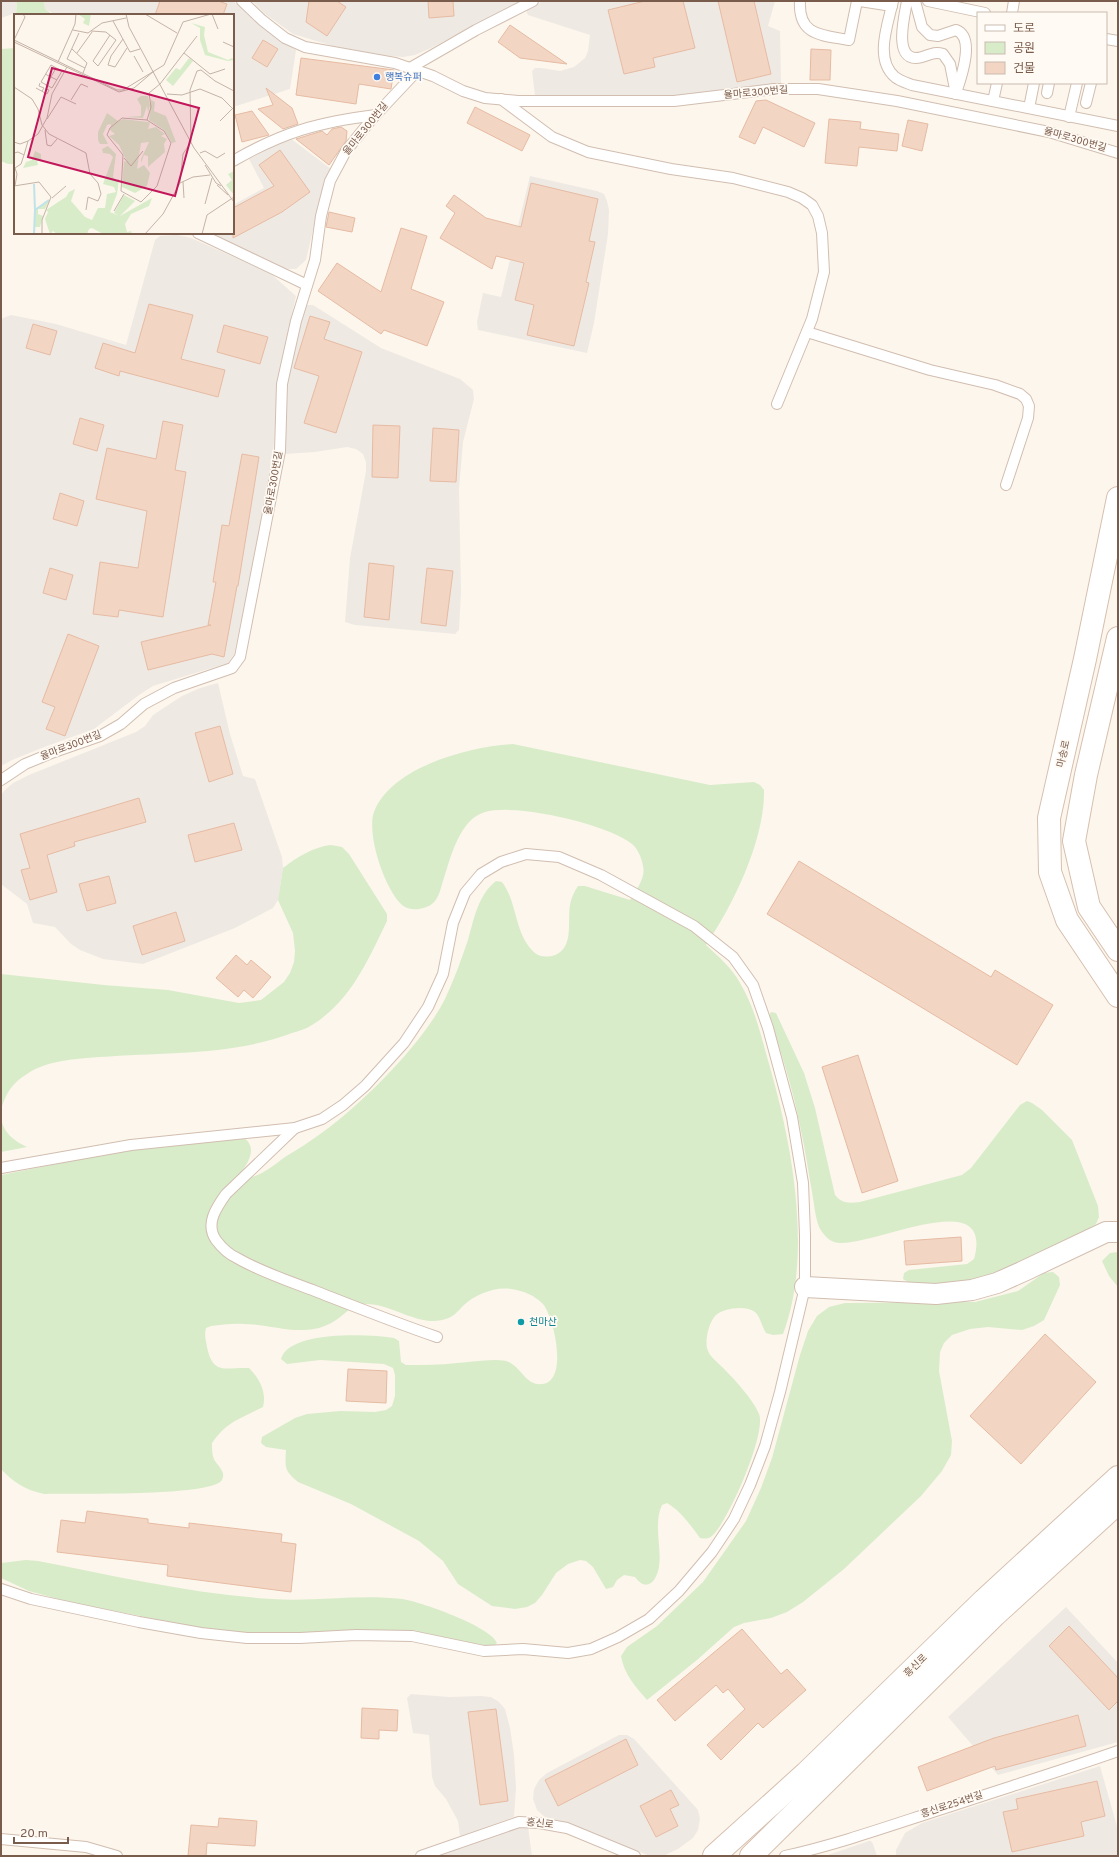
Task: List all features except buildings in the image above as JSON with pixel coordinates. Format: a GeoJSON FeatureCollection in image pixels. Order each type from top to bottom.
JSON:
{"type":"FeatureCollection","features":[{"type":"Feature","properties":{"kind":"main road","name":"마송로"},"geometry":{"type":"LineString","coordinates":[[1118,498],[1085,660],[1049,818],[1050,872],[1067,920],[1118,996]]}},
{"type":"Feature","properties":{"kind":"main road"},"geometry":{"type":"LineString","coordinates":[[1118,638],[1086,775],[1074,841],[1089,907],[1118,950]]}},
{"type":"Feature","properties":{"kind":"main road","name":"흥신로"},"geometry":{"type":"LineString","coordinates":[[714,1856],[806,1772],[984,1600],[1118,1477]]}},
{"type":"Feature","properties":{"kind":"main road","name":"흥신로"},"geometry":{"type":"LineString","coordinates":[[751,1856],[853,1753],[995,1615],[1118,1503]]}},
{"type":"Feature","properties":{"kind":"street"},"geometry":{"type":"LineString","coordinates":[[805,1287],[936,1294],[972,1290],[997,1283],[1106,1232],[1118,1232]]}},
{"type":"Feature","properties":{"kind":"lane","name":"율마로300번길"},"geometry":{"type":"LineString","coordinates":[[242,1],[262,20],[285,38],[305,47],[395,63],[414,69],[485,98],[518,101],[674,101],[774,89],[818,90],[897,101],[1049,132],[1117,150]]}},
{"type":"Feature","properties":{"kind":"lane","name":"율마로300번길"},"geometry":{"type":"LineString","coordinates":[[1,780],[25,764],[100,736],[121,724],[144,704],[174,688],[232,668],[240,657],[280,452],[282,384],[296,321],[315,260],[321,216],[330,181],[346,151],[414,69],[476,30],[533,1]]}},
{"type":"Feature","properties":{"kind":"lane"},"geometry":{"type":"LineString","coordinates":[[800,1],[800,13],[802,20],[810,31],[849,40],[857,1]]}},
{"type":"Feature","properties":{"kind":"lane"},"geometry":{"type":"LineString","coordinates":[[860,1],[893,3],[884,53],[885,62],[889,71],[897,79],[912,85],[1118,126]]}},
{"type":"Feature","properties":{"kind":"lane"},"geometry":{"type":"LineString","coordinates":[[906,1],[902,34],[903,49],[906,54],[912,57],[922,57],[933,52],[943,54],[950,64],[956,94]]}},
{"type":"Feature","properties":{"kind":"lane"},"geometry":{"type":"LineString","coordinates":[[915,1],[922,27],[930,35],[938,36],[956,30],[963,35],[966,40],[966,57],[956,94]]}},
{"type":"Feature","properties":{"kind":"lane"},"geometry":{"type":"LineString","coordinates":[[928,1],[980,12]]}},
{"type":"Feature","properties":{"kind":"lane"},"geometry":{"type":"LineString","coordinates":[[1012,12],[1014,1]]}},
{"type":"Feature","properties":{"kind":"lane"},"geometry":{"type":"LineString","coordinates":[[1107,39],[1118,41]]}},
{"type":"Feature","properties":{"kind":"lane"},"geometry":{"type":"LineString","coordinates":[[993,101],[997,84]]}},
{"type":"Feature","properties":{"kind":"lane"},"geometry":{"type":"LineString","coordinates":[[1029,108],[1034,84]]}},
{"type":"Feature","properties":{"kind":"lane"},"geometry":{"type":"LineString","coordinates":[[1069,117],[1077,84]]}},
{"type":"Feature","properties":{"kind":"lane"},"geometry":{"type":"LineString","coordinates":[[1086,103],[1091,84]]}},
{"type":"Feature","properties":{"kind":"lane"},"geometry":{"type":"LineString","coordinates":[[501,99],[552,137],[588,152],[663,168],[733,178],[788,192],[802,198],[812,206],[818,216],[822,233],[824,272],[818,300],[807,332],[777,404]]}},
{"type":"Feature","properties":{"kind":"lane"},"geometry":{"type":"LineString","coordinates":[[234,160],[260,146],[296,131],[334,121],[376,115]]}},
{"type":"Feature","properties":{"kind":"lane"},"geometry":{"type":"LineString","coordinates":[[200,234],[307,285]]}},
{"type":"Feature","properties":{"kind":"lane"},"geometry":{"type":"LineString","coordinates":[[807,332],[930,370],[994,385],[1020,394],[1026,399],[1029,406],[1028,418],[1006,484]]}},
{"type":"Feature","properties":{"kind":"lane"},"geometry":{"type":"LineString","coordinates":[[1,1168],[132,1145],[295,1128],[322,1119],[343,1105],[365,1086],[404,1043],[428,1007],[443,974],[453,923],[465,893],[481,874],[502,862],[526,854],[560,857],[601,875],[694,926],[733,956],[753,985],[768,1028],[794,1131],[803,1183],[805,1235],[805,1287],[780,1392],[765,1446],[750,1485],[734,1519],[712,1552],[679,1591],[649,1618],[618,1637],[591,1649],[568,1653],[523,1649],[484,1651],[412,1636],[377,1635],[300,1638],[240,1637],[201,1633],[124,1619],[30,1599],[1,1589]]}},
{"type":"Feature","properties":{"kind":"lane"},"geometry":{"type":"LineString","coordinates":[[295,1128],[226,1194],[218,1205],[213,1215],[211,1226],[216,1239],[225,1251],[251,1265],[405,1326],[437,1337]]}},
{"type":"Feature","properties":{"kind":"lane","name":"흥신로254번길"},"geometry":{"type":"LineString","coordinates":[[784,1856],[806,1851],[872,1831],[1079,1765],[1118,1751]]}},
{"type":"Feature","properties":{"kind":"lane","name":"흥신로"},"geometry":{"type":"LineString","coordinates":[[422,1856],[519,1822],[539,1823],[567,1828],[635,1856]]}},
{"type":"Feature","properties":{"kind":"lane"},"geometry":{"type":"LineString","coordinates":[[1,1839],[86,1847],[117,1856]]}},
{"type":"Feature","properties":{"kind":"shaded area"},"geometry":{"type":"Polygon","coordinates":[[[1,1],[17,1],[16,13],[1,18],[1,1]]]}},
{"type":"Feature","properties":{"kind":"shaded area"},"geometry":{"type":"Polygon","coordinates":[[[44,1],[233,1],[264,29],[296,50],[290,89],[234,107],[234,14],[54,14],[45,9],[44,1]]]}},
{"type":"Feature","properties":{"kind":"shaded area"},"geometry":{"type":"Polygon","coordinates":[[[252,1],[522,1],[431,48],[415,55],[403,57],[380,55],[333,46],[293,34],[265,14],[252,1]]]}},
{"type":"Feature","properties":{"kind":"shaded area"},"geometry":{"type":"Polygon","coordinates":[[[543,1],[775,1],[768,26],[780,31],[781,83],[673,96],[535,96],[532,71],[535,68],[560,71],[574,67],[585,58],[588,51],[590,35],[528,15],[526,10],[543,1]]]}},
{"type":"Feature","properties":{"kind":"shaded area"},"geometry":{"type":"Polygon","coordinates":[[[290,138],[331,169],[321,195],[306,260],[296,269],[279,267],[227,243],[216,234],[234,234],[234,204],[264,188],[249,159],[290,138]]]}},
{"type":"Feature","properties":{"kind":"shaded area"},"geometry":{"type":"Polygon","coordinates":[[[530,176],[597,191],[604,194],[607,201],[609,210],[608,234],[594,323],[587,353],[478,330],[477,322],[483,293],[501,297],[530,176]]]}},
{"type":"Feature","properties":{"kind":"shaded area"},"geometry":{"type":"Polygon","coordinates":[[[177,235],[191,238],[270,273],[296,296],[277,382],[274,444],[271,466],[252,570],[234,654],[228,663],[153,686],[94,729],[47,746],[1,766],[1,319],[11,315],[56,324],[126,345],[155,240],[160,236],[177,235]]]}},
{"type":"Feature","properties":{"kind":"shaded area"},"geometry":{"type":"Polygon","coordinates":[[[307,305],[313,305],[381,348],[460,379],[473,390],[474,399],[463,442],[459,489],[461,592],[459,630],[455,634],[355,625],[345,622],[350,558],[366,471],[366,462],[363,454],[356,449],[347,447],[315,452],[285,454],[287,383],[299,327],[307,305]]]}},
{"type":"Feature","properties":{"kind":"shaded area"},"geometry":{"type":"Polygon","coordinates":[[[218,683],[230,734],[243,776],[255,779],[282,857],[283,868],[278,900],[273,908],[235,928],[143,964],[103,959],[80,950],[71,944],[55,927],[33,923],[27,904],[1,884],[1,795],[13,783],[29,775],[136,732],[145,726],[153,715],[182,696],[200,688],[218,683]]]}},
{"type":"Feature","properties":{"kind":"shaded area"},"geometry":{"type":"Polygon","coordinates":[[[1066,1607],[1118,1663],[1118,1742],[998,1775],[948,1717],[1066,1607]]]}},
{"type":"Feature","properties":{"kind":"shaded area"},"geometry":{"type":"Polygon","coordinates":[[[411,1694],[449,1697],[491,1697],[499,1702],[505,1709],[510,1728],[514,1755],[516,1788],[514,1817],[460,1836],[458,1821],[446,1799],[435,1786],[432,1777],[429,1735],[413,1733],[407,1698],[411,1694]]]}},
{"type":"Feature","properties":{"kind":"shaded area"},"geometry":{"type":"Polygon","coordinates":[[[619,1735],[627,1735],[634,1739],[698,1810],[700,1819],[698,1830],[693,1838],[678,1849],[663,1856],[650,1856],[571,1824],[545,1817],[537,1810],[533,1799],[534,1789],[539,1780],[547,1773],[619,1735]]]}},
{"type":"Feature","properties":{"kind":"shaded area"},"geometry":{"type":"Polygon","coordinates":[[[1100,1766],[1118,1830],[1118,1856],[896,1856],[896,1850],[905,1833],[922,1823],[1100,1766]]]}},
{"type":"Feature","properties":{"kind":"shaded area"},"geometry":{"type":"Polygon","coordinates":[[[519,1827],[528,1827],[532,1856],[439,1856],[496,1834],[519,1827]]]}},
{"type":"Feature","properties":{"kind":"shaded area"},"geometry":{"type":"Polygon","coordinates":[[[869,1841],[873,1844],[877,1856],[825,1856],[869,1841]]]}},
{"type":"Feature","properties":{"kind":"green space"},"geometry":{"type":"Polygon","coordinates":[[[17,1],[44,1],[45,9],[52,14],[16,14],[17,1]]]}},
{"type":"Feature","properties":{"kind":"green space"},"geometry":{"type":"Polygon","coordinates":[[[14,48],[14,164],[8,164],[1,161],[1,49],[14,48]]]}},
{"type":"Feature","properties":{"kind":"green space"},"geometry":{"type":"Polygon","coordinates":[[[513,744],[710,785],[754,782],[760,785],[764,790],[763,809],[759,830],[746,871],[727,911],[706,945],[725,963],[737,978],[749,1001],[762,1038],[776,1089],[791,1159],[796,1195],[798,1232],[797,1268],[792,1302],[783,1334],[773,1335],[766,1333],[755,1312],[740,1308],[729,1309],[719,1313],[715,1316],[709,1327],[707,1336],[708,1351],[749,1397],[757,1409],[760,1424],[752,1457],[736,1496],[719,1528],[711,1537],[700,1538],[681,1514],[667,1503],[662,1505],[659,1512],[659,1567],[656,1577],[650,1584],[643,1584],[635,1577],[624,1575],[617,1580],[613,1587],[606,1589],[593,1567],[586,1561],[580,1560],[568,1564],[556,1573],[535,1603],[527,1607],[515,1609],[492,1606],[458,1584],[443,1561],[419,1541],[351,1504],[298,1482],[286,1468],[286,1450],[266,1447],[261,1443],[262,1437],[295,1418],[307,1414],[340,1411],[375,1412],[386,1410],[392,1406],[395,1396],[395,1375],[393,1368],[384,1364],[320,1360],[287,1364],[281,1359],[287,1350],[299,1343],[314,1339],[350,1335],[394,1338],[399,1341],[401,1362],[406,1365],[438,1365],[500,1360],[511,1363],[531,1382],[542,1384],[550,1381],[555,1372],[557,1348],[555,1334],[547,1311],[540,1301],[532,1296],[520,1291],[505,1288],[492,1290],[473,1298],[452,1316],[442,1320],[422,1320],[383,1306],[363,1304],[354,1306],[330,1324],[311,1329],[296,1330],[240,1324],[211,1326],[206,1328],[205,1335],[207,1347],[213,1362],[217,1366],[227,1369],[249,1368],[259,1381],[264,1396],[263,1407],[228,1425],[212,1443],[214,1459],[222,1470],[223,1474],[222,1480],[213,1485],[168,1492],[44,1494],[26,1488],[16,1482],[1,1469],[1,1175],[122,1151],[244,1138],[248,1142],[251,1151],[246,1165],[240,1174],[246,1178],[256,1175],[267,1170],[339,1120],[373,1089],[407,1053],[435,1016],[445,999],[463,955],[481,900],[496,881],[502,882],[507,890],[523,937],[528,946],[535,953],[548,957],[559,953],[567,942],[570,902],[578,886],[585,886],[630,900],[640,884],[644,870],[639,854],[632,844],[603,829],[583,823],[561,817],[518,810],[485,812],[476,816],[469,822],[453,849],[437,899],[433,903],[423,908],[412,909],[402,905],[396,898],[384,875],[375,847],[373,834],[372,822],[374,812],[383,796],[397,783],[414,771],[434,762],[476,749],[513,744]]]}},
{"type":"Feature","properties":{"kind":"green space"},"geometry":{"type":"Polygon","coordinates":[[[331,845],[342,847],[349,854],[387,914],[387,921],[357,979],[338,1004],[326,1015],[302,1030],[246,1046],[198,1052],[124,1055],[53,1063],[35,1069],[22,1077],[7,1094],[1,1110],[1,974],[168,990],[239,1003],[261,1000],[284,982],[290,973],[294,962],[295,951],[293,933],[278,900],[283,868],[306,853],[331,845]]]}},
{"type":"Feature","properties":{"kind":"green space"},"geometry":{"type":"Polygon","coordinates":[[[771,1012],[776,1013],[804,1073],[815,1108],[835,1195],[840,1200],[849,1203],[860,1202],[962,1175],[971,1168],[1020,1105],[1027,1101],[1042,1110],[1072,1140],[1098,1206],[1099,1217],[1096,1224],[1087,1230],[988,1277],[970,1282],[951,1284],[921,1284],[908,1282],[903,1279],[904,1273],[909,1270],[967,1264],[974,1259],[976,1236],[966,1224],[947,1222],[924,1225],[850,1242],[834,1242],[830,1240],[820,1229],[816,1218],[805,1151],[794,1098],[769,1016],[771,1012]]]}},
{"type":"Feature","properties":{"kind":"green space"},"geometry":{"type":"Polygon","coordinates":[[[1,1116],[6,1131],[13,1139],[27,1147],[1,1152],[1,1116]]]}},
{"type":"Feature","properties":{"kind":"green space"},"geometry":{"type":"Polygon","coordinates":[[[1118,1252],[1118,1287],[1109,1276],[1102,1261],[1110,1253],[1118,1252]]]}},
{"type":"Feature","properties":{"kind":"green space"},"geometry":{"type":"Polygon","coordinates":[[[1053,1272],[1059,1277],[1060,1285],[1044,1320],[1034,1326],[1022,1330],[988,1327],[970,1329],[952,1335],[944,1343],[940,1352],[939,1371],[952,1441],[951,1455],[942,1471],[921,1496],[844,1569],[803,1602],[787,1612],[771,1618],[744,1623],[734,1627],[697,1660],[647,1700],[627,1674],[621,1656],[627,1647],[657,1626],[703,1582],[746,1521],[761,1488],[772,1458],[800,1355],[808,1331],[817,1316],[829,1307],[845,1303],[975,1302],[1018,1291],[1044,1273],[1053,1272]]]}},
{"type":"Feature","properties":{"kind":"green space"},"geometry":{"type":"Polygon","coordinates":[[[26,1560],[184,1589],[242,1597],[288,1600],[370,1597],[402,1599],[423,1604],[454,1616],[482,1630],[492,1637],[497,1643],[495,1645],[476,1645],[321,1633],[237,1632],[201,1628],[69,1602],[29,1591],[1,1578],[1,1563],[26,1560]]]}},
{"type":"Feature","properties":{"kind":"place","name":"행복슈퍼"},"geometry":{"type":"Point","coordinates":[377,77]}},
{"type":"Feature","properties":{"kind":"place","name":"천마산"},"geometry":{"type":"Point","coordinates":[521,1322]}}]}
